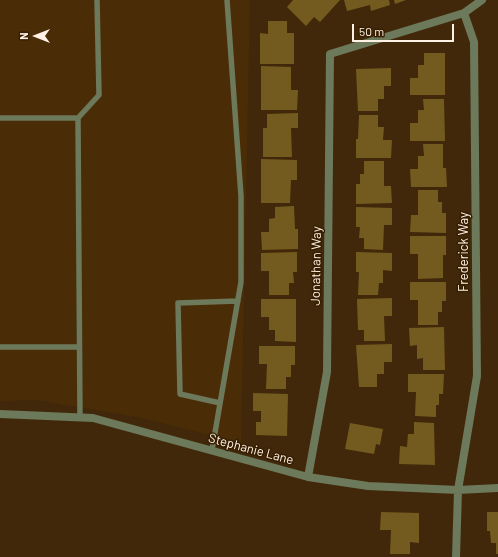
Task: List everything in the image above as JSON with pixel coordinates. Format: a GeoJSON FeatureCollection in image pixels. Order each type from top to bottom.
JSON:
{"type":"FeatureCollection","features":[{"type":"Feature","properties":{"kind":"street"},"geometry":{"type":"LineString","coordinates":[[464,13],[482,0]]}},
{"type":"Feature","properties":{"kind":"street","name":"Jonathan Way"},"geometry":{"type":"LineString","coordinates":[[308,476],[327,372],[330,54],[464,13]]}},
{"type":"Feature","properties":{"kind":"street","name":"Frederick Way"},"geometry":{"type":"LineString","coordinates":[[456,557],[458,490],[477,376],[474,42],[464,13]]}},
{"type":"Feature","properties":{"kind":"street","name":"Stephanie Lane"},"geometry":{"type":"LineString","coordinates":[[0,414],[93,418],[308,476],[368,486],[458,490],[498,488]]}},
{"type":"Feature","properties":{"kind":"lane"},"geometry":{"type":"LineString","coordinates":[[80,418],[78,118],[99,95],[97,0]]}},
{"type":"Feature","properties":{"kind":"lane"},"geometry":{"type":"LineString","coordinates":[[212,450],[241,282],[241,196],[227,0]]}},
{"type":"Feature","properties":{"kind":"lane"},"geometry":{"type":"LineString","coordinates":[[0,118],[78,118]]}},
{"type":"Feature","properties":{"kind":"lane"},"geometry":{"type":"LineString","coordinates":[[220,403],[180,394],[178,303],[238,301]]}},
{"type":"Feature","properties":{"kind":"lane"},"geometry":{"type":"LineString","coordinates":[[0,347],[79,347]]}},
{"type":"Feature","properties":{"kind":"shaded area"},"geometry":{"type":"Polygon","coordinates":[[[0,0],[250,0],[241,443],[142,418],[37,400],[0,401],[0,0]]]}},
{"type":"Feature","properties":{"kind":"building"},"geometry":{"type":"Polygon","coordinates":[[[293,0],[340,0],[320,22],[314,17],[306,26],[287,7],[293,0]]]}},
{"type":"Feature","properties":{"kind":"building"},"geometry":{"type":"Polygon","coordinates":[[[344,0],[389,0],[390,5],[371,11],[370,5],[347,11],[344,0]]]}},
{"type":"Feature","properties":{"kind":"building"},"geometry":{"type":"Polygon","coordinates":[[[394,0],[406,0],[395,4],[394,0]]]}},
{"type":"Feature","properties":{"kind":"building"},"geometry":{"type":"Polygon","coordinates":[[[268,21],[287,21],[287,33],[294,33],[294,64],[260,64],[260,33],[268,34],[268,21]]]}},
{"type":"Feature","properties":{"kind":"building"},"geometry":{"type":"Polygon","coordinates":[[[424,53],[445,53],[445,95],[410,95],[410,78],[418,78],[418,65],[424,65],[424,53]]]}},
{"type":"Feature","properties":{"kind":"building"},"geometry":{"type":"Polygon","coordinates":[[[261,66],[291,67],[291,90],[298,90],[297,110],[261,110],[261,66]]]}},
{"type":"Feature","properties":{"kind":"building"},"geometry":{"type":"Polygon","coordinates":[[[391,68],[391,86],[384,86],[384,99],[378,99],[378,111],[358,111],[356,69],[391,68]]]}},
{"type":"Feature","properties":{"kind":"building"},"geometry":{"type":"Polygon","coordinates":[[[423,99],[444,99],[445,141],[410,141],[410,123],[418,123],[418,110],[424,110],[423,99]]]}},
{"type":"Feature","properties":{"kind":"building"},"geometry":{"type":"Polygon","coordinates":[[[298,113],[298,128],[291,128],[292,157],[263,157],[263,128],[267,128],[267,114],[298,113]]]}},
{"type":"Feature","properties":{"kind":"building"},"geometry":{"type":"Polygon","coordinates":[[[359,115],[378,115],[378,127],[384,127],[383,140],[392,140],[391,158],[356,158],[356,139],[358,139],[359,115]]]}},
{"type":"Feature","properties":{"kind":"building"},"geometry":{"type":"Polygon","coordinates":[[[423,144],[443,144],[443,168],[446,168],[447,187],[411,187],[410,169],[418,169],[418,156],[424,156],[423,144]]]}},
{"type":"Feature","properties":{"kind":"building"},"geometry":{"type":"Polygon","coordinates":[[[261,159],[297,160],[297,180],[291,180],[290,203],[261,203],[261,159]]]}},
{"type":"Feature","properties":{"kind":"building"},"geometry":{"type":"Polygon","coordinates":[[[364,161],[384,161],[384,186],[391,186],[392,203],[356,204],[356,184],[360,184],[360,174],[364,174],[364,161]]]}},
{"type":"Feature","properties":{"kind":"building"},"geometry":{"type":"Polygon","coordinates":[[[418,190],[438,190],[438,202],[442,202],[442,213],[446,213],[446,233],[410,232],[411,215],[418,215],[418,190]]]}},
{"type":"Feature","properties":{"kind":"building"},"geometry":{"type":"Polygon","coordinates":[[[294,206],[295,229],[298,229],[298,249],[262,250],[261,232],[269,232],[269,219],[275,218],[275,207],[294,206]]]}},
{"type":"Feature","properties":{"kind":"building"},"geometry":{"type":"Polygon","coordinates":[[[356,207],[392,208],[392,225],[384,225],[383,250],[364,249],[364,238],[359,238],[360,227],[356,227],[356,207]]]}},
{"type":"Feature","properties":{"kind":"building"},"geometry":{"type":"Polygon","coordinates":[[[410,236],[446,236],[446,255],[443,255],[443,278],[418,279],[418,254],[410,254],[410,236]]]}},
{"type":"Feature","properties":{"kind":"building"},"geometry":{"type":"Polygon","coordinates":[[[297,252],[297,272],[293,272],[294,283],[289,283],[289,295],[269,295],[269,271],[261,271],[261,253],[297,252]]]}},
{"type":"Feature","properties":{"kind":"building"},"geometry":{"type":"Polygon","coordinates":[[[356,252],[392,253],[392,271],[383,270],[383,283],[379,283],[378,295],[358,295],[359,272],[356,272],[356,252]]]}},
{"type":"Feature","properties":{"kind":"building"},"geometry":{"type":"Polygon","coordinates":[[[410,282],[446,282],[446,301],[442,301],[442,312],[438,312],[438,325],[418,325],[418,300],[410,300],[410,282]]]}},
{"type":"Feature","properties":{"kind":"building"},"geometry":{"type":"Polygon","coordinates":[[[392,298],[392,316],[384,316],[385,341],[364,341],[364,330],[358,330],[357,299],[392,298]]]}},
{"type":"Feature","properties":{"kind":"building"},"geometry":{"type":"Polygon","coordinates":[[[261,299],[296,299],[296,342],[275,341],[275,330],[269,330],[269,317],[261,317],[261,299]]]}},
{"type":"Feature","properties":{"kind":"building"},"geometry":{"type":"Polygon","coordinates":[[[444,327],[445,370],[423,370],[423,358],[417,359],[417,345],[410,346],[409,328],[444,327]]]}},
{"type":"Feature","properties":{"kind":"building"},"geometry":{"type":"Polygon","coordinates":[[[392,344],[392,362],[384,362],[384,374],[377,374],[377,387],[359,387],[356,345],[392,344]]]}},
{"type":"Feature","properties":{"kind":"building"},"geometry":{"type":"Polygon","coordinates":[[[259,346],[295,346],[295,365],[291,365],[291,377],[286,377],[286,389],[266,389],[267,364],[259,364],[259,346]]]}},
{"type":"Feature","properties":{"kind":"building"},"geometry":{"type":"Polygon","coordinates":[[[408,374],[444,374],[443,394],[439,394],[439,405],[436,405],[436,417],[415,416],[416,392],[408,392],[408,374]]]}},
{"type":"Feature","properties":{"kind":"building"},"geometry":{"type":"Polygon","coordinates":[[[253,393],[288,394],[287,436],[256,435],[256,422],[261,422],[261,411],[253,411],[253,393]]]}},
{"type":"Feature","properties":{"kind":"building"},"geometry":{"type":"Polygon","coordinates":[[[414,422],[434,423],[435,465],[399,464],[400,446],[407,447],[408,434],[414,434],[414,422]]]}},
{"type":"Feature","properties":{"kind":"building"},"geometry":{"type":"Polygon","coordinates":[[[350,423],[383,429],[380,445],[376,444],[374,454],[345,449],[350,423]]]}},
{"type":"Feature","properties":{"kind":"building"},"geometry":{"type":"Polygon","coordinates":[[[381,512],[419,513],[419,543],[410,542],[410,554],[390,554],[391,530],[380,530],[381,512]]]}},
{"type":"Feature","properties":{"kind":"building"},"geometry":{"type":"Polygon","coordinates":[[[487,512],[498,512],[498,554],[496,554],[496,543],[491,543],[490,531],[487,531],[487,512]]]}}]}
